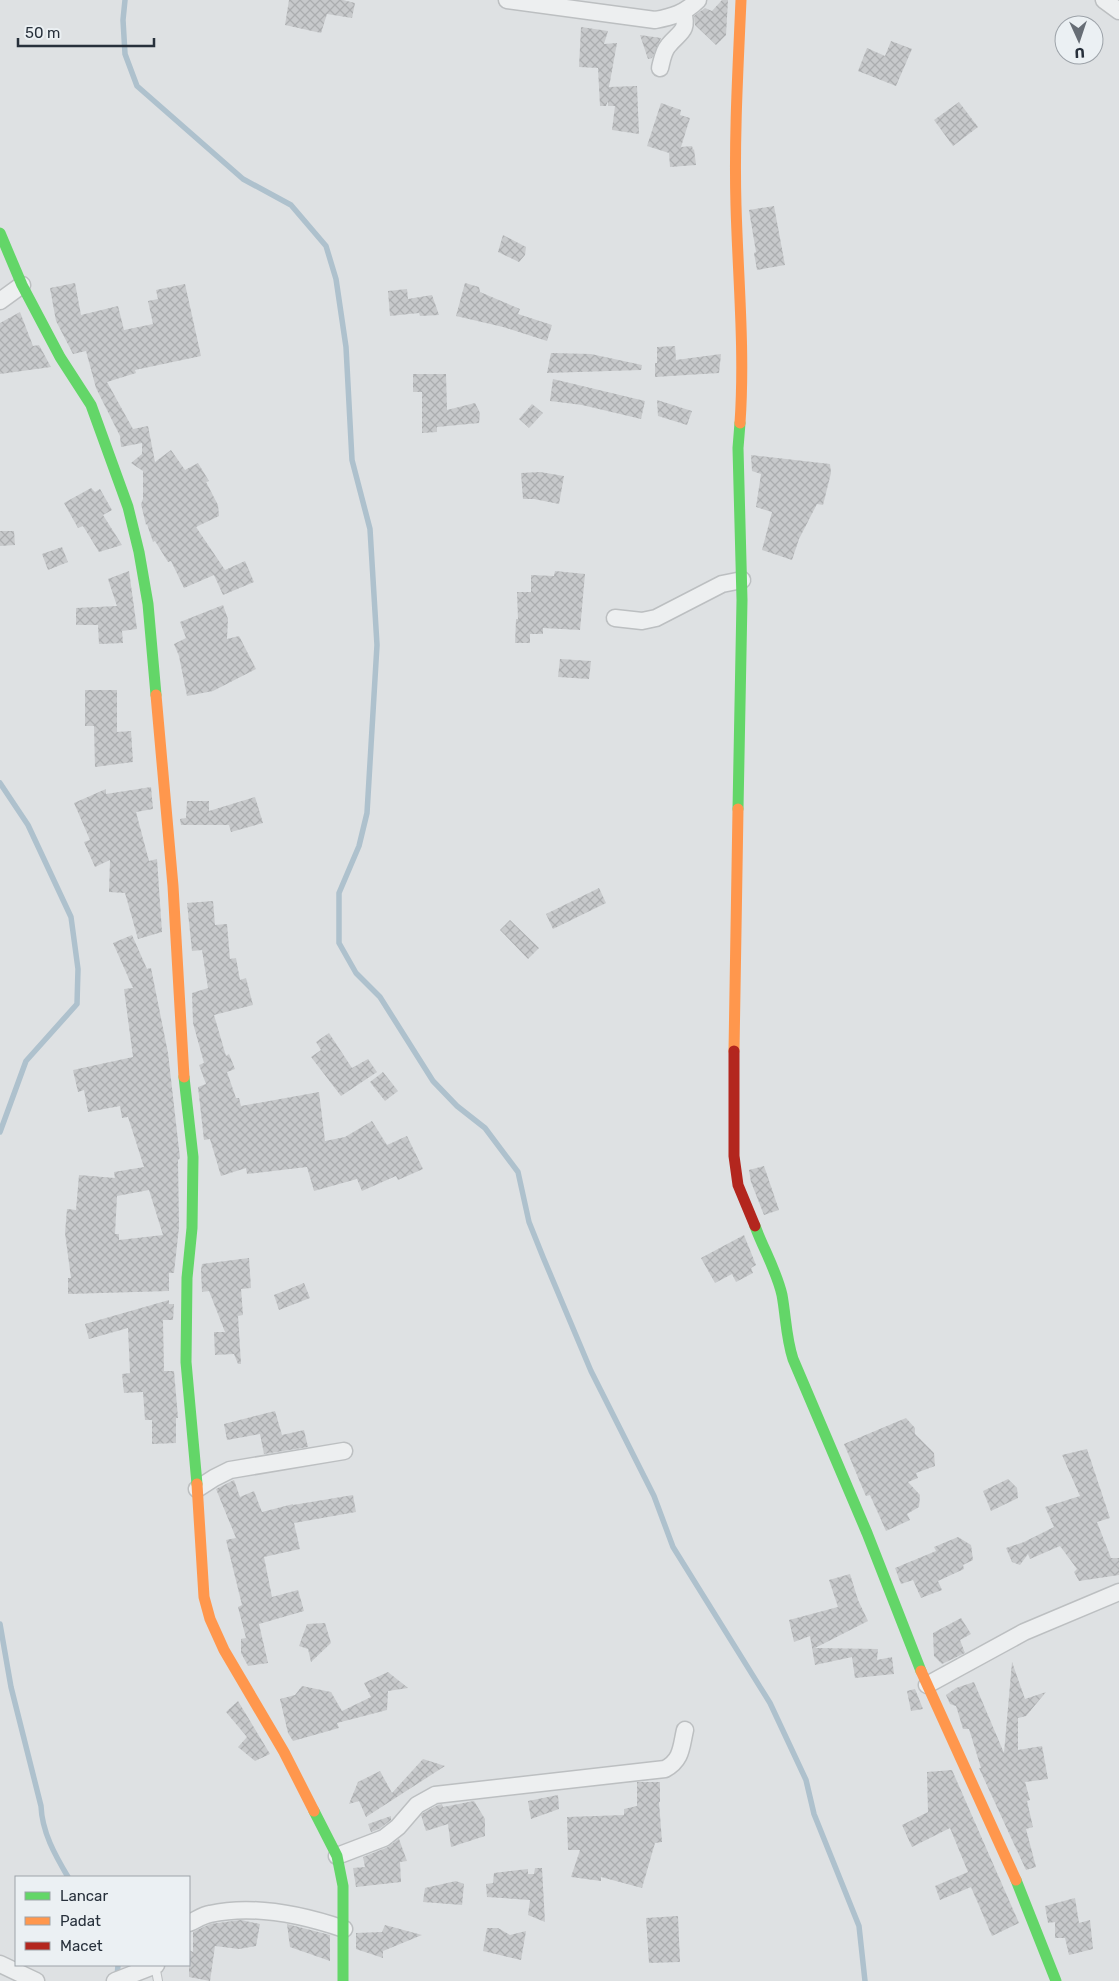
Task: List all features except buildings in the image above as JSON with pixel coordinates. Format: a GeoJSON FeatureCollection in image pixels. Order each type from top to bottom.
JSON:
{"type":"FeatureCollection","features":[{"type":"Feature","properties":{"kind":"street"},"geometry":{"type":"LineString","coordinates":[[507,0],[655,20],[671,18],[683,12],[698,0]]}},
{"type":"Feature","properties":{"kind":"street"},"geometry":{"type":"LineString","coordinates":[[741,0],[736,118],[742,390],[738,448],[742,580],[735,943],[735,1173],[780,1292],[785,1313],[785,1333],[790,1350],[860,1515],[927,1685],[1020,1889],[1056,1981]]}},
{"type":"Feature","properties":{"kind":"street"},"geometry":{"type":"LineString","coordinates":[[1104,0],[1119,11]]}},
{"type":"Feature","properties":{"kind":"street"},"geometry":{"type":"LineString","coordinates":[[660,68],[668,46],[684,29],[686,21],[683,12]]}},
{"type":"Feature","properties":{"kind":"street"},"geometry":{"type":"LineString","coordinates":[[0,233],[22,285],[60,357],[91,405],[128,507],[139,552],[148,604],[173,886],[182,1061],[193,1157],[192,1228],[187,1278],[186,1362],[204,1597],[210,1619],[224,1650],[284,1752],[337,1856],[343,1886],[343,1981]]}},
{"type":"Feature","properties":{"kind":"street"},"geometry":{"type":"LineString","coordinates":[[0,301],[22,285]]}},
{"type":"Feature","properties":{"kind":"street"},"geometry":{"type":"LineString","coordinates":[[615,618],[642,621],[656,618],[722,584],[742,580]]}},
{"type":"Feature","properties":{"kind":"street"},"geometry":{"type":"LineString","coordinates":[[197,1489],[230,1470],[344,1451]]}},
{"type":"Feature","properties":{"kind":"street"},"geometry":{"type":"LineString","coordinates":[[927,1685],[1024,1632],[1119,1592]]}},
{"type":"Feature","properties":{"kind":"street"},"geometry":{"type":"LineString","coordinates":[[337,1856],[384,1838],[398,1827],[417,1805],[434,1795],[665,1769],[675,1764],[679,1756],[685,1730]]}},
{"type":"Feature","properties":{"kind":"street"},"geometry":{"type":"LineString","coordinates":[[190,1923],[208,1914],[235,1910],[284,1914],[319,1920],[344,1929]]}},
{"type":"Feature","properties":{"kind":"street"},"geometry":{"type":"LineString","coordinates":[[0,1964],[36,1981]]}},
{"type":"Feature","properties":{"kind":"street"},"geometry":{"type":"LineString","coordinates":[[117,1979],[153,1966]]}},
{"type":"Feature","properties":{"kind":"lane"},"geometry":{"type":"LineString","coordinates":[[155,1966],[158,1981]]}},
{"type":"Feature","properties":{"kind":"waterway"},"geometry":{"type":"LineString","coordinates":[[125,0],[123,20],[125,54],[137,86],[243,179],[291,205],[326,246],[336,279],[346,347],[352,460],[370,529],[377,645],[367,813],[359,846],[339,893],[339,943],[356,973],[380,997],[433,1081],[457,1106],[485,1128],[518,1172],[529,1222],[543,1257],[591,1371],[654,1496],[673,1547],[770,1703],[806,1780],[814,1814],[859,1926],[865,1981]]}},
{"type":"Feature","properties":{"kind":"waterway"},"geometry":{"type":"LineString","coordinates":[[0,783],[28,825],[71,917],[78,969],[77,1004],[26,1061],[0,1132]]}},
{"type":"Feature","properties":{"kind":"waterway"},"geometry":{"type":"LineString","coordinates":[[0,1624],[11,1687],[41,1806],[44,1825],[54,1852],[67,1876]]}},
{"type":"Feature","properties":{"kind":"waterway"},"geometry":{"type":"LineString","coordinates":[[117,1977],[118,1966]]}},
{"type":"Feature","properties":{"kind":"traffic: fast"},"geometry":{"type":"LineString","coordinates":[[0,233],[22,285],[60,357],[91,405],[128,507],[139,552],[148,604],[156,695]]}},
{"type":"Feature","properties":{"kind":"traffic: fast"},"geometry":{"type":"LineString","coordinates":[[738,809],[742,600],[738,448],[740,423]]}},
{"type":"Feature","properties":{"kind":"traffic: fast"},"geometry":{"type":"LineString","coordinates":[[184,1077],[193,1157],[192,1228],[187,1278],[186,1362],[197,1484]]}},
{"type":"Feature","properties":{"kind":"traffic: fast"},"geometry":{"type":"LineString","coordinates":[[755,1226],[780,1286],[793,1359],[867,1533],[921,1671]]}},
{"type":"Feature","properties":{"kind":"traffic: fast"},"geometry":{"type":"LineString","coordinates":[[314,1811],[337,1856],[343,1886],[343,1981]]}},
{"type":"Feature","properties":{"kind":"traffic: fast"},"geometry":{"type":"LineString","coordinates":[[1016,1880],[1056,1981]]}},
{"type":"Feature","properties":{"kind":"traffic: slow"},"geometry":{"type":"LineString","coordinates":[[740,423],[741,342],[736,154],[741,0]]}},
{"type":"Feature","properties":{"kind":"traffic: slow"},"geometry":{"type":"LineString","coordinates":[[156,695],[173,886],[184,1077]]}},
{"type":"Feature","properties":{"kind":"traffic: slow"},"geometry":{"type":"LineString","coordinates":[[734,1051],[738,809]]}},
{"type":"Feature","properties":{"kind":"traffic: slow"},"geometry":{"type":"LineString","coordinates":[[197,1484],[204,1597],[210,1619],[224,1650],[284,1752],[314,1811]]}},
{"type":"Feature","properties":{"kind":"traffic: slow"},"geometry":{"type":"LineString","coordinates":[[921,1671],[1016,1880]]}},
{"type":"Feature","properties":{"kind":"traffic: jam"},"geometry":{"type":"LineString","coordinates":[[734,1051],[734,1156],[738,1185],[755,1226]]}}]}
